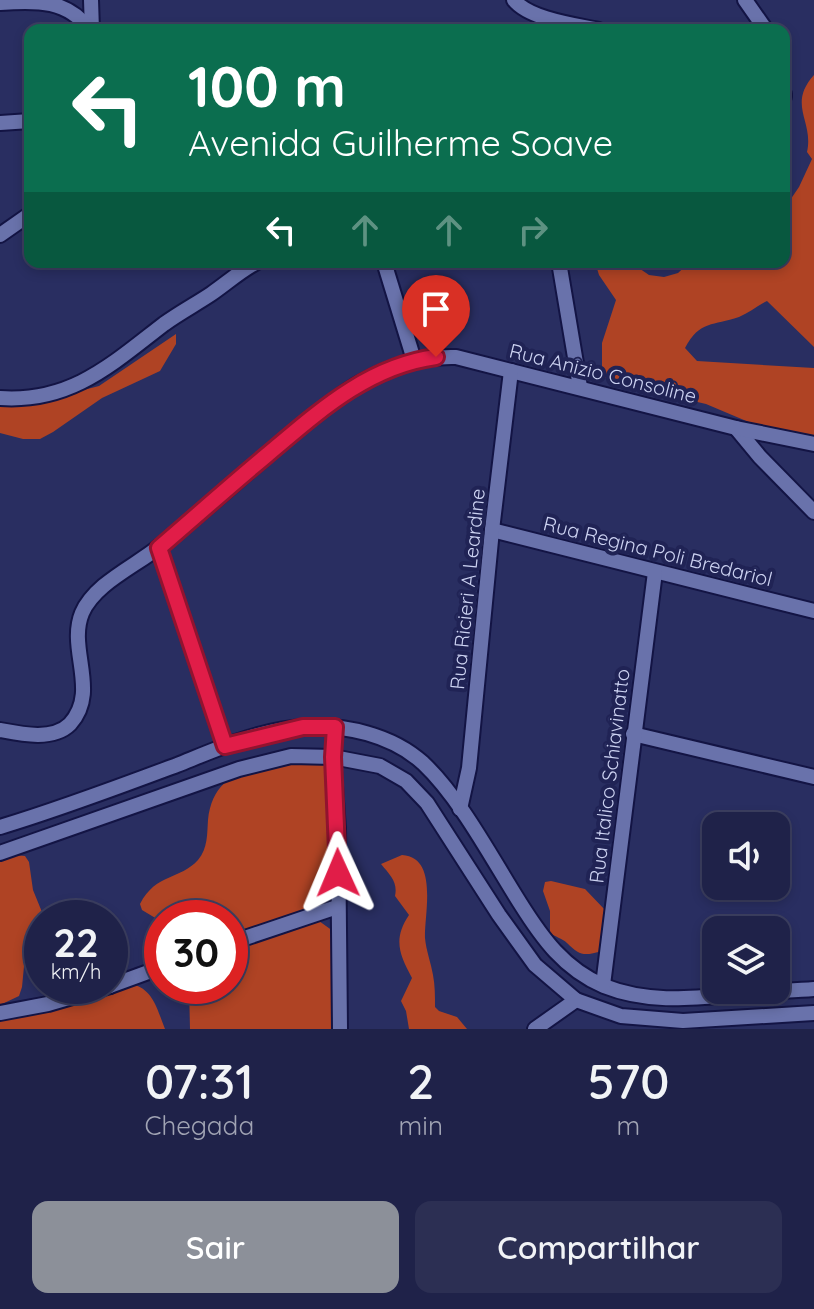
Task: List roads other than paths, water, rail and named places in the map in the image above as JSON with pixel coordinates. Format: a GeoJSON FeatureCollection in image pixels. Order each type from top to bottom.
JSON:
{"type":"FeatureCollection","features":[{"type":"Feature","properties":{"kind":"street"},"geometry":{"type":"LineString","coordinates":[[91,0],[91,24]]}},
{"type":"Feature","properties":{"kind":"street"},"geometry":{"type":"LineString","coordinates":[[514,0],[534,15],[573,24]]}},
{"type":"Feature","properties":{"kind":"street"},"geometry":{"type":"LineString","coordinates":[[745,0],[762,24]]}},
{"type":"Feature","properties":{"kind":"street"},"geometry":{"type":"LineString","coordinates":[[0,3],[61,1],[74,9],[86,24]]}},
{"type":"Feature","properties":{"kind":"street"},"geometry":{"type":"LineString","coordinates":[[0,123],[24,121]]}},
{"type":"Feature","properties":{"kind":"street"},"geometry":{"type":"LineString","coordinates":[[0,235],[24,218]]}},
{"type":"Feature","properties":{"kind":"street"},"geometry":{"type":"LineString","coordinates":[[0,398],[52,395],[89,379],[248,268]]}},
{"type":"Feature","properties":{"kind":"street"},"geometry":{"type":"LineString","coordinates":[[386,268],[414,360]]}},
{"type":"Feature","properties":{"kind":"street"},"geometry":{"type":"LineString","coordinates":[[560,268],[580,387]]}},
{"type":"Feature","properties":{"kind":"street","name":"Rua Anizio Consoline"},"geometry":{"type":"LineString","coordinates":[[0,730],[41,735],[61,731],[70,724],[81,708],[84,693],[77,630],[83,611],[95,595],[159,548],[314,416],[356,385],[390,368],[414,360],[456,357],[736,428],[814,444]]}},
{"type":"Feature","properties":{"kind":"street","name":"Rua Ricieri A Leardine"},"geometry":{"type":"LineString","coordinates":[[460,809],[469,768],[511,371]]}},
{"type":"Feature","properties":{"kind":"street"},"geometry":{"type":"LineString","coordinates":[[736,428],[814,512]]}},
{"type":"Feature","properties":{"kind":"street","name":"Rua Regina Poli Bredariol"},"geometry":{"type":"LineString","coordinates":[[492,530],[814,611]]}},
{"type":"Feature","properties":{"kind":"street"},"geometry":{"type":"LineString","coordinates":[[159,548],[225,746]]}},
{"type":"Feature","properties":{"kind":"street","name":"Rua Italico Schiavinatto"},"geometry":{"type":"LineString","coordinates":[[603,985],[655,572]]}},
{"type":"Feature","properties":{"kind":"street"},"geometry":{"type":"LineString","coordinates":[[0,827],[225,746],[303,727],[358,731],[392,742],[423,763],[460,809],[548,947],[574,970],[603,985],[638,996],[670,1000],[814,989]]}},
{"type":"Feature","properties":{"kind":"street"},"geometry":{"type":"LineString","coordinates":[[335,727],[333,757],[338,829],[340,1029]]}},
{"type":"Feature","properties":{"kind":"street"},"geometry":{"type":"LineString","coordinates":[[633,734],[814,777]]}},
{"type":"Feature","properties":{"kind":"street"},"geometry":{"type":"LineString","coordinates":[[0,853],[239,769],[291,756],[333,757],[380,766],[406,781],[427,803],[535,965],[576,1000],[621,1016],[683,1021],[814,1013]]}},
{"type":"Feature","properties":{"kind":"street"},"geometry":{"type":"LineString","coordinates":[[248,937],[337,907]]}},
{"type":"Feature","properties":{"kind":"street"},"geometry":{"type":"LineString","coordinates":[[535,1029],[576,1000]]}},
{"type":"Feature","properties":{"kind":"street"},"geometry":{"type":"LineString","coordinates":[[0,1013],[48,1004]]}}]}
